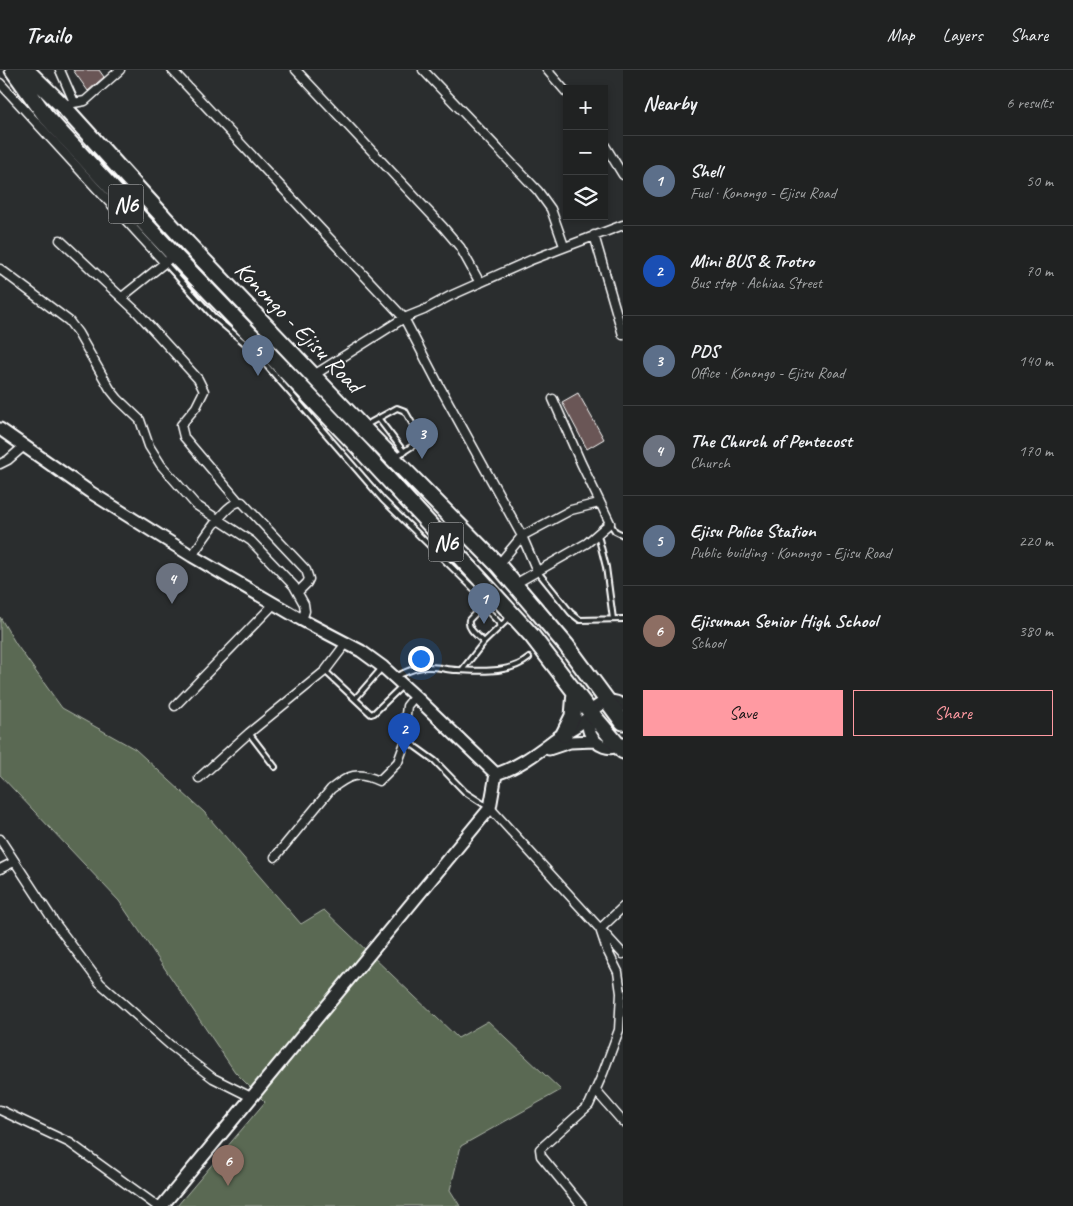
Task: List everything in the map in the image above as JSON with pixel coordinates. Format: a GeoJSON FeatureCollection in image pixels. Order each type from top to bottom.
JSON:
{"type":"FeatureCollection","features":[{"type":"Feature","properties":{"kind":"highway","name":"Konongo - Ejisu Road"},"geometry":{"type":"LineString","coordinates":[[13,70],[45,115],[169,259],[360,449],[532,636],[575,692],[590,715],[622,747]]}},
{"type":"Feature","properties":{"kind":"highway","name":"Konongo - Ejisu Road"},"geometry":{"type":"LineString","coordinates":[[26,70],[68,104],[187,243],[314,375],[362,428],[399,455],[515,584],[577,659],[608,702]]}},
{"type":"Feature","properties":{"kind":"highway"},"geometry":{"type":"LineString","coordinates":[[564,734],[573,716],[575,692]]}},
{"type":"Feature","properties":{"kind":"highway","name":"N6"},"geometry":{"type":"LineString","coordinates":[[608,702],[623,722]]}},
{"type":"Feature","properties":{"kind":"main road"},"geometry":{"type":"LineString","coordinates":[[0,429],[90,492],[192,556],[302,620],[347,642],[383,667],[496,774]]}},
{"type":"Feature","properties":{"kind":"main road"},"geometry":{"type":"LineString","coordinates":[[496,774],[542,750],[590,715],[598,705],[618,702],[623,705]]}},
{"type":"Feature","properties":{"kind":"main road","name":"Konongo - Ejisu Road"},"geometry":{"type":"LineString","coordinates":[[590,715],[588,730],[594,741],[606,747],[622,747]]}},
{"type":"Feature","properties":{"kind":"main road"},"geometry":{"type":"LineString","coordinates":[[542,750],[570,742],[594,741]]}},
{"type":"Feature","properties":{"kind":"main road"},"geometry":{"type":"LineString","coordinates":[[162,1206],[490,808],[496,774]]}},
{"type":"Feature","properties":{"kind":"street"},"geometry":{"type":"LineString","coordinates":[[60,70],[68,104],[88,100],[120,70]]}},
{"type":"Feature","properties":{"kind":"street"},"geometry":{"type":"LineString","coordinates":[[172,70],[404,318],[522,536],[537,571]]}},
{"type":"Feature","properties":{"kind":"street"},"geometry":{"type":"LineString","coordinates":[[296,70],[443,227],[460,247],[480,283]]}},
{"type":"Feature","properties":{"kind":"street"},"geometry":{"type":"LineString","coordinates":[[423,70],[538,191],[551,209],[564,246]]}},
{"type":"Feature","properties":{"kind":"street"},"geometry":{"type":"LineString","coordinates":[[547,70],[563,88]]}},
{"type":"Feature","properties":{"kind":"street"},"geometry":{"type":"LineString","coordinates":[[0,83],[169,259],[122,296]]}},
{"type":"Feature","properties":{"kind":"street"},"geometry":{"type":"LineString","coordinates":[[608,151],[623,175]]}},
{"type":"Feature","properties":{"kind":"street"},"geometry":{"type":"LineString","coordinates":[[314,375],[404,318],[564,246],[623,225]]}},
{"type":"Feature","properties":{"kind":"street"},"geometry":{"type":"LineString","coordinates":[[594,235],[623,335]]}},
{"type":"Feature","properties":{"kind":"street"},"geometry":{"type":"LineString","coordinates":[[60,240],[122,296],[198,379],[204,391],[196,407],[181,425],[184,437],[239,502],[242,502],[306,570],[309,579],[298,592]]}},
{"type":"Feature","properties":{"kind":"street"},"geometry":{"type":"LineString","coordinates":[[0,269],[69,320],[110,389],[140,420],[149,446],[161,465],[196,505],[251,541],[282,573],[298,592],[305,611],[302,620]]}},
{"type":"Feature","properties":{"kind":"street"},"geometry":{"type":"LineString","coordinates":[[515,584],[587,543],[610,524],[552,399]]}},
{"type":"Feature","properties":{"kind":"street"},"geometry":{"type":"LineString","coordinates":[[0,464],[8,460],[24,446]]}},
{"type":"Feature","properties":{"kind":"street"},"geometry":{"type":"LineString","coordinates":[[192,556],[218,519],[235,502],[239,502]]}},
{"type":"Feature","properties":{"kind":"street"},"geometry":{"type":"LineString","coordinates":[[498,565],[522,536],[571,510],[599,503]]}},
{"type":"Feature","properties":{"kind":"street"},"geometry":{"type":"LineString","coordinates":[[175,706],[274,604]]}},
{"type":"Feature","properties":{"kind":"street"},"geometry":{"type":"LineString","coordinates":[[199,778],[248,733],[325,671],[347,642]]}},
{"type":"Feature","properties":{"kind":"street"},"geometry":{"type":"LineString","coordinates":[[276,857],[331,789],[342,780],[365,775],[378,782],[398,762],[406,740],[405,722],[408,706],[415,696]]}},
{"type":"Feature","properties":{"kind":"street"},"geometry":{"type":"LineString","coordinates":[[490,808],[623,954]]}},
{"type":"Feature","properties":{"kind":"street"},"geometry":{"type":"LineString","coordinates":[[0,839],[55,923],[100,983],[170,1045],[212,1078],[251,1098]]}},
{"type":"Feature","properties":{"kind":"street"},"geometry":{"type":"LineString","coordinates":[[0,869],[14,862]]}},
{"type":"Feature","properties":{"kind":"street"},"geometry":{"type":"LineString","coordinates":[[600,929],[623,907]]}},
{"type":"Feature","properties":{"kind":"street"},"geometry":{"type":"LineString","coordinates":[[582,1206],[541,1156],[540,1149],[589,1105],[619,1030],[621,993],[618,972],[607,950],[600,929]]}},
{"type":"Feature","properties":{"kind":"street"},"geometry":{"type":"LineString","coordinates":[[596,1091],[623,1122]]}},
{"type":"Feature","properties":{"kind":"street"},"geometry":{"type":"LineString","coordinates":[[0,1110],[70,1144],[157,1206]]}},
{"type":"Feature","properties":{"kind":"lane"},"geometry":{"type":"LineString","coordinates":[[362,428],[378,418],[397,408],[405,411],[420,437],[420,441],[399,455],[378,418]]}},
{"type":"Feature","properties":{"kind":"lane"},"geometry":{"type":"LineString","coordinates":[[610,524],[623,535]]}},
{"type":"Feature","properties":{"kind":"lane"},"geometry":{"type":"LineString","coordinates":[[598,535],[606,567],[613,619]]}},
{"type":"Feature","properties":{"kind":"lane"},"geometry":{"type":"LineString","coordinates":[[537,571],[571,613],[580,620],[623,619]]}},
{"type":"Feature","properties":{"kind":"lane"},"geometry":{"type":"LineString","coordinates":[[484,642],[469,628],[468,624],[469,620],[483,606],[491,591]]}},
{"type":"Feature","properties":{"kind":"lane"},"geometry":{"type":"LineString","coordinates":[[483,606],[501,625]]}},
{"type":"Feature","properties":{"kind":"lane"},"geometry":{"type":"LineString","coordinates":[[462,670],[484,642],[512,615]]}},
{"type":"Feature","properties":{"kind":"lane"},"geometry":{"type":"LineString","coordinates":[[394,677],[412,669],[429,667],[462,670],[500,670],[524,663],[529,658]]}},
{"type":"Feature","properties":{"kind":"lane"},"geometry":{"type":"LineString","coordinates":[[354,699],[383,667]]}},
{"type":"Feature","properties":{"kind":"lane"},"geometry":{"type":"LineString","coordinates":[[325,671],[371,714],[374,714],[402,686]]}},
{"type":"Feature","properties":{"kind":"lane"},"geometry":{"type":"LineString","coordinates":[[248,733],[275,767]]}},
{"type":"Feature","properties":{"kind":"lane"},"geometry":{"type":"LineString","coordinates":[[406,740],[434,762],[465,792],[490,808]]}},
{"type":"Feature","properties":{"kind":"green space"},"geometry":{"type":"Polygon","coordinates":[[[0,617],[16,644],[62,708],[135,749],[204,812],[301,924],[324,910],[458,1038],[488,1021],[561,1090],[461,1146],[450,1190],[460,1206],[177,1206],[265,1102],[235,1072],[119,901],[0,775],[0,617]]]}},
{"type":"Feature","properties":{"kind":"building"},"geometry":{"type":"Polygon","coordinates":[[[73,70],[99,70],[104,77],[88,91],[73,70]]]}},
{"type":"Feature","properties":{"kind":"building"},"geometry":{"type":"Polygon","coordinates":[[[578,393],[604,439],[587,449],[562,402],[578,393]]]}},
{"type":"Feature","properties":{"kind":"place","name":"Ejisu Police Station"},"geometry":{"type":"Point","coordinates":[258,376]}},
{"type":"Feature","properties":{"kind":"place","name":"PDS"},"geometry":{"type":"Point","coordinates":[422,459]}},
{"type":"Feature","properties":{"kind":"place","name":"The Church of Pentecost"},"geometry":{"type":"Point","coordinates":[172,604]}},
{"type":"Feature","properties":{"kind":"place","name":"Shell"},"geometry":{"type":"Point","coordinates":[484,624]}},
{"type":"Feature","properties":{"kind":"place","name":"Mini BUS & Trotro"},"geometry":{"type":"Point","coordinates":[404,754]}},
{"type":"Feature","properties":{"kind":"place","name":"Ejisuman Senior High School"},"geometry":{"type":"Point","coordinates":[228,1186]}}]}
